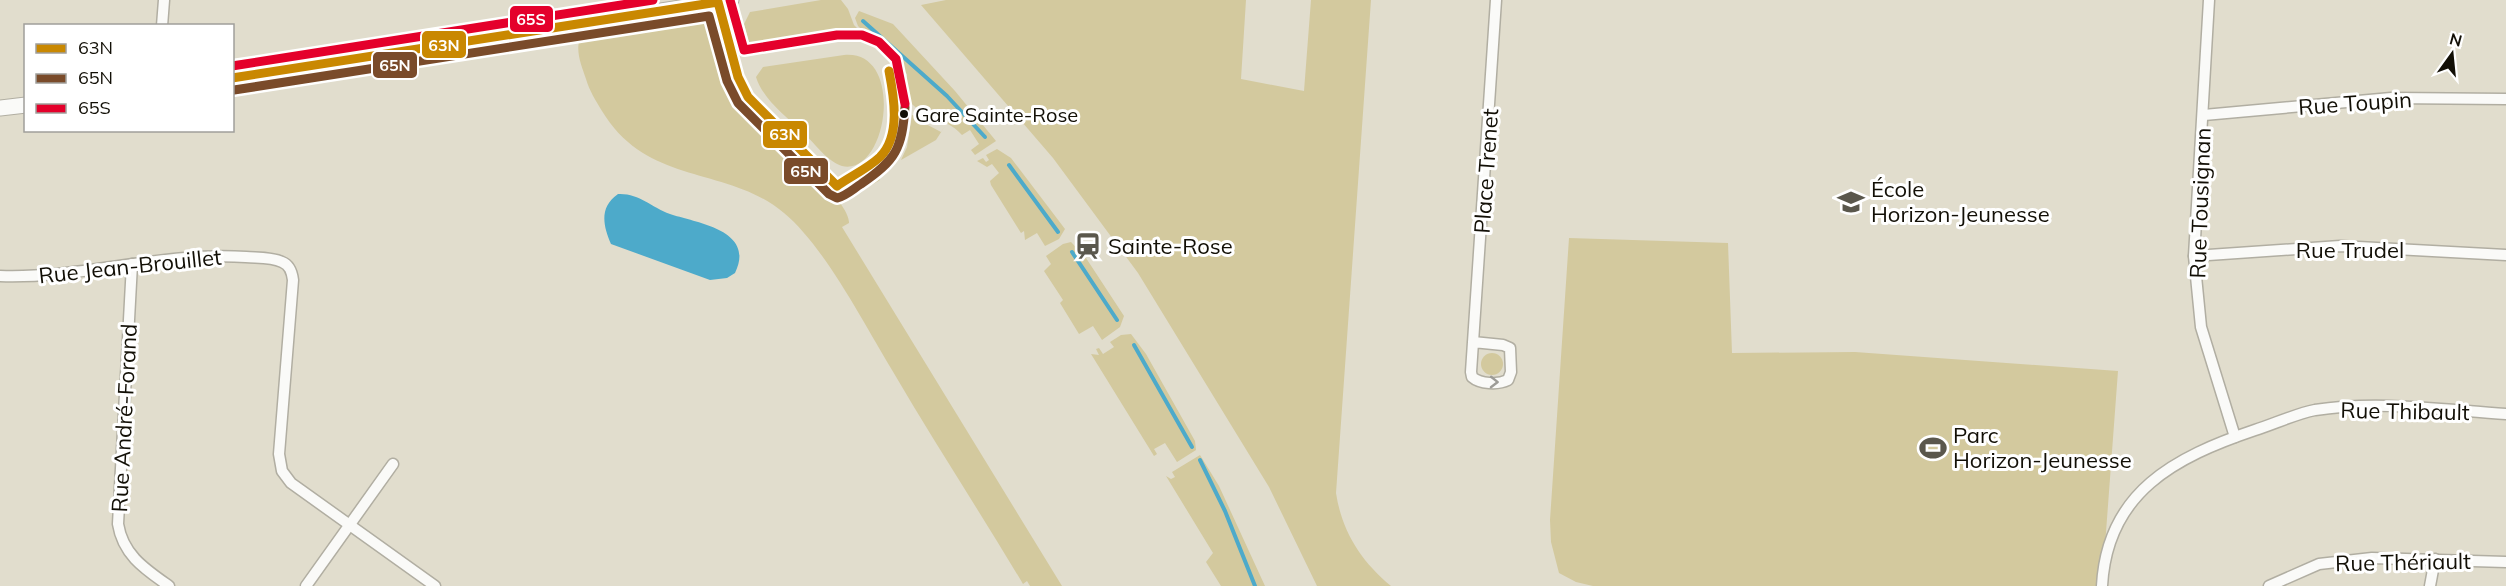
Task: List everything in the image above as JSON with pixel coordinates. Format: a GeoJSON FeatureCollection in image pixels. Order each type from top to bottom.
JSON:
{"type":"FeatureCollection","features":[{"type":"Feature","properties":{"kind":"street"},"geometry":{"type":"LineString","coordinates":[[162,24],[164,0]]}},
{"type":"Feature","properties":{"kind":"street"},"geometry":{"type":"LineString","coordinates":[[234,78],[731,0]]}},
{"type":"Feature","properties":{"kind":"street","name":"Place Trenet"},"geometry":{"type":"LineString","coordinates":[[1473,342],[1503,345],[1510,348],[1511,372],[1508,380],[1498,383],[1476,381],[1472,377],[1473,342],[1496,0]]}},
{"type":"Feature","properties":{"kind":"street","name":"Rue Tousignan"},"geometry":{"type":"LineString","coordinates":[[2209,0],[2204,115],[2193,256],[2201,327],[2235,437]]}},
{"type":"Feature","properties":{"kind":"street","name":"Rue Toupin"},"geometry":{"type":"LineString","coordinates":[[2204,115],[2391,98],[2506,99]]}},
{"type":"Feature","properties":{"kind":"street"},"geometry":{"type":"LineString","coordinates":[[0,108],[24,105]]}},
{"type":"Feature","properties":{"kind":"street","name":"Rue Trudel"},"geometry":{"type":"LineString","coordinates":[[2193,256],[2340,246],[2506,255]]}},
{"type":"Feature","properties":{"kind":"street","name":"Rue Jean-Brouillet"},"geometry":{"type":"LineString","coordinates":[[0,276],[33,276],[226,255],[277,260],[290,268],[293,280],[279,463],[291,483],[349,525]]}},
{"type":"Feature","properties":{"kind":"street","name":"Rue André-Forand"},"geometry":{"type":"LineString","coordinates":[[132,264],[118,524],[131,556],[169,586]]}},
{"type":"Feature","properties":{"kind":"street","name":"Rue Thibault"},"geometry":{"type":"LineString","coordinates":[[2102,586],[2103,568],[2114,529],[2133,496],[2156,476],[2212,445],[2314,410],[2379,406],[2506,414]]}},
{"type":"Feature","properties":{"kind":"street"},"geometry":{"type":"LineString","coordinates":[[306,586],[393,464]]}},
{"type":"Feature","properties":{"kind":"street"},"geometry":{"type":"LineString","coordinates":[[349,525],[435,586]]}},
{"type":"Feature","properties":{"kind":"street","name":"Rue Thériault"},"geometry":{"type":"LineString","coordinates":[[2269,586],[2272,582],[2319,564],[2372,558],[2506,562]]}},
{"type":"Feature","properties":{"kind":"street"},"geometry":{"type":"LineString","coordinates":[[2430,586],[2435,559]]}},
{"type":"Feature","properties":{"kind":"shaded area"},"geometry":{"type":"Polygon","coordinates":[[[821,0],[841,0],[848,9],[854,25],[876,47],[864,40],[852,39],[764,51],[749,43],[744,24],[750,12],[821,0]]]}},
{"type":"Feature","properties":{"kind":"shaded area"},"geometry":{"type":"Polygon","coordinates":[[[946,0],[1246,0],[1241,79],[1304,91],[1311,0],[1371,0],[1336,493],[1343,520],[1354,545],[1391,586],[1317,586],[1269,487],[1138,273],[1053,158],[921,5],[946,0]]]}},
{"type":"Feature","properties":{"kind":"shaded area"},"geometry":{"type":"Polygon","coordinates":[[[859,11],[893,24],[955,91],[996,141],[975,155],[971,150],[979,144],[970,130],[962,135],[948,124],[916,108],[905,94],[908,89],[906,88],[907,74],[858,26],[855,18],[859,11]]]}},
{"type":"Feature","properties":{"kind":"shaded area"},"geometry":{"type":"Polygon","coordinates":[[[700,22],[708,25],[715,33],[736,88],[748,111],[823,183],[846,212],[849,223],[842,227],[1062,586],[1030,586],[1027,581],[1023,584],[843,287],[829,265],[799,228],[784,213],[762,198],[665,164],[642,152],[621,135],[602,111],[589,87],[581,64],[578,49],[580,39],[610,32],[700,22]]]}},
{"type":"Feature","properties":{"kind":"shaded area"},"geometry":{"type":"Polygon","coordinates":[[[844,55],[864,58],[876,71],[883,90],[883,112],[879,134],[870,152],[858,164],[842,166],[826,156],[776,108],[764,93],[756,77],[763,67],[844,55]]]}},
{"type":"Feature","properties":{"kind":"shaded area"},"geometry":{"type":"Polygon","coordinates":[[[912,115],[926,118],[924,123],[941,132],[945,126],[936,140],[901,160],[907,147],[912,115]]]}},
{"type":"Feature","properties":{"kind":"shaded area"},"geometry":{"type":"Polygon","coordinates":[[[997,149],[1011,158],[1065,229],[1059,239],[1045,246],[1037,233],[1025,240],[1024,231],[1021,233],[991,185],[990,181],[999,173],[992,164],[987,167],[977,161],[983,158],[986,162],[989,160],[986,155],[997,149]]]}},
{"type":"Feature","properties":{"kind":"shaded area"},"geometry":{"type":"Polygon","coordinates":[[[875,170],[880,180],[865,189],[856,186],[857,181],[875,170]]]}},
{"type":"Feature","properties":{"kind":"shaded area"},"geometry":{"type":"Polygon","coordinates":[[[1569,238],[1728,243],[1732,353],[1855,352],[2118,371],[2102,586],[1593,586],[1576,582],[1559,573],[1551,542],[1550,520],[1569,238]]]}},
{"type":"Feature","properties":{"kind":"shaded area"},"geometry":{"type":"Polygon","coordinates":[[[1071,242],[1086,258],[1124,316],[1120,327],[1102,340],[1093,326],[1079,334],[1060,303],[1063,300],[1044,271],[1051,264],[1046,256],[1063,244],[1071,242]]]}},
{"type":"Feature","properties":{"kind":"shaded area"},"geometry":{"type":"Polygon","coordinates":[[[1131,334],[1146,354],[1195,441],[1196,450],[1177,462],[1165,443],[1154,449],[1157,454],[1154,456],[1091,354],[1099,355],[1096,349],[1099,348],[1103,354],[1114,347],[1110,342],[1121,335],[1131,334]]]}},
{"type":"Feature","properties":{"kind":"shaded area"},"geometry":{"type":"Polygon","coordinates":[[[1492,353],[1500,356],[1503,364],[1500,372],[1492,375],[1484,372],[1481,364],[1484,356],[1492,353]]]}},
{"type":"Feature","properties":{"kind":"shaded area"},"geometry":{"type":"Polygon","coordinates":[[[1200,455],[1219,486],[1265,586],[1221,586],[1206,562],[1213,553],[1166,476],[1171,479],[1175,477],[1172,472],[1200,455]]]}},
{"type":"Feature","properties":{"kind":"water"},"geometry":{"type":"Polygon","coordinates":[[[618,194],[639,198],[670,214],[708,225],[731,238],[738,247],[739,258],[735,273],[727,278],[710,280],[611,244],[604,217],[608,205],[618,194]]]}},
{"type":"Feature","properties":{"kind":"waterway"},"geometry":{"type":"LineString","coordinates":[[863,21],[947,96],[985,137]]}},
{"type":"Feature","properties":{"kind":"waterway"},"geometry":{"type":"LineString","coordinates":[[1009,165],[1058,232]]}},
{"type":"Feature","properties":{"kind":"waterway"},"geometry":{"type":"LineString","coordinates":[[1072,252],[1117,320]]}},
{"type":"Feature","properties":{"kind":"waterway"},"geometry":{"type":"LineString","coordinates":[[1134,345],[1192,447]]}},
{"type":"Feature","properties":{"kind":"waterway"},"geometry":{"type":"LineString","coordinates":[[1200,460],[1225,511],[1255,586]]}},
{"type":"Feature","properties":{"kind":"transit line","name":"65S"},"geometry":{"type":"LineString","coordinates":[[234,66],[653,0]]}},
{"type":"Feature","properties":{"kind":"transit line","name":"65S"},"geometry":{"type":"LineString","coordinates":[[730,0],[744,50],[837,35],[862,35],[879,42],[896,59],[905,104]]}},
{"type":"Feature","properties":{"kind":"transit line","name":"63N"},"geometry":{"type":"LineString","coordinates":[[234,78],[718,2],[738,77],[748,97],[837,186],[875,161],[887,148],[894,116],[889,71]]}},
{"type":"Feature","properties":{"kind":"transit line","name":"65N"},"geometry":{"type":"LineString","coordinates":[[234,90],[709,16],[727,81],[738,103],[829,194],[837,198],[873,176],[890,160],[902,133],[905,107]]}},
{"type":"Feature","properties":{"kind":"place","name":"Gare Sainte-Rose"},"geometry":{"type":"Point","coordinates":[904,114]}},
{"type":"Feature","properties":{"kind":"place","name":"École Horizon-Jeunesse"},"geometry":{"type":"Point","coordinates":[1851,202]}},
{"type":"Feature","properties":{"kind":"place","name":"Sainte-Rose"},"geometry":{"type":"Point","coordinates":[1088,246]}},
{"type":"Feature","properties":{"kind":"place","name":"Parc Horizon-Jeunesse"},"geometry":{"type":"Point","coordinates":[1933,448]}}]}
